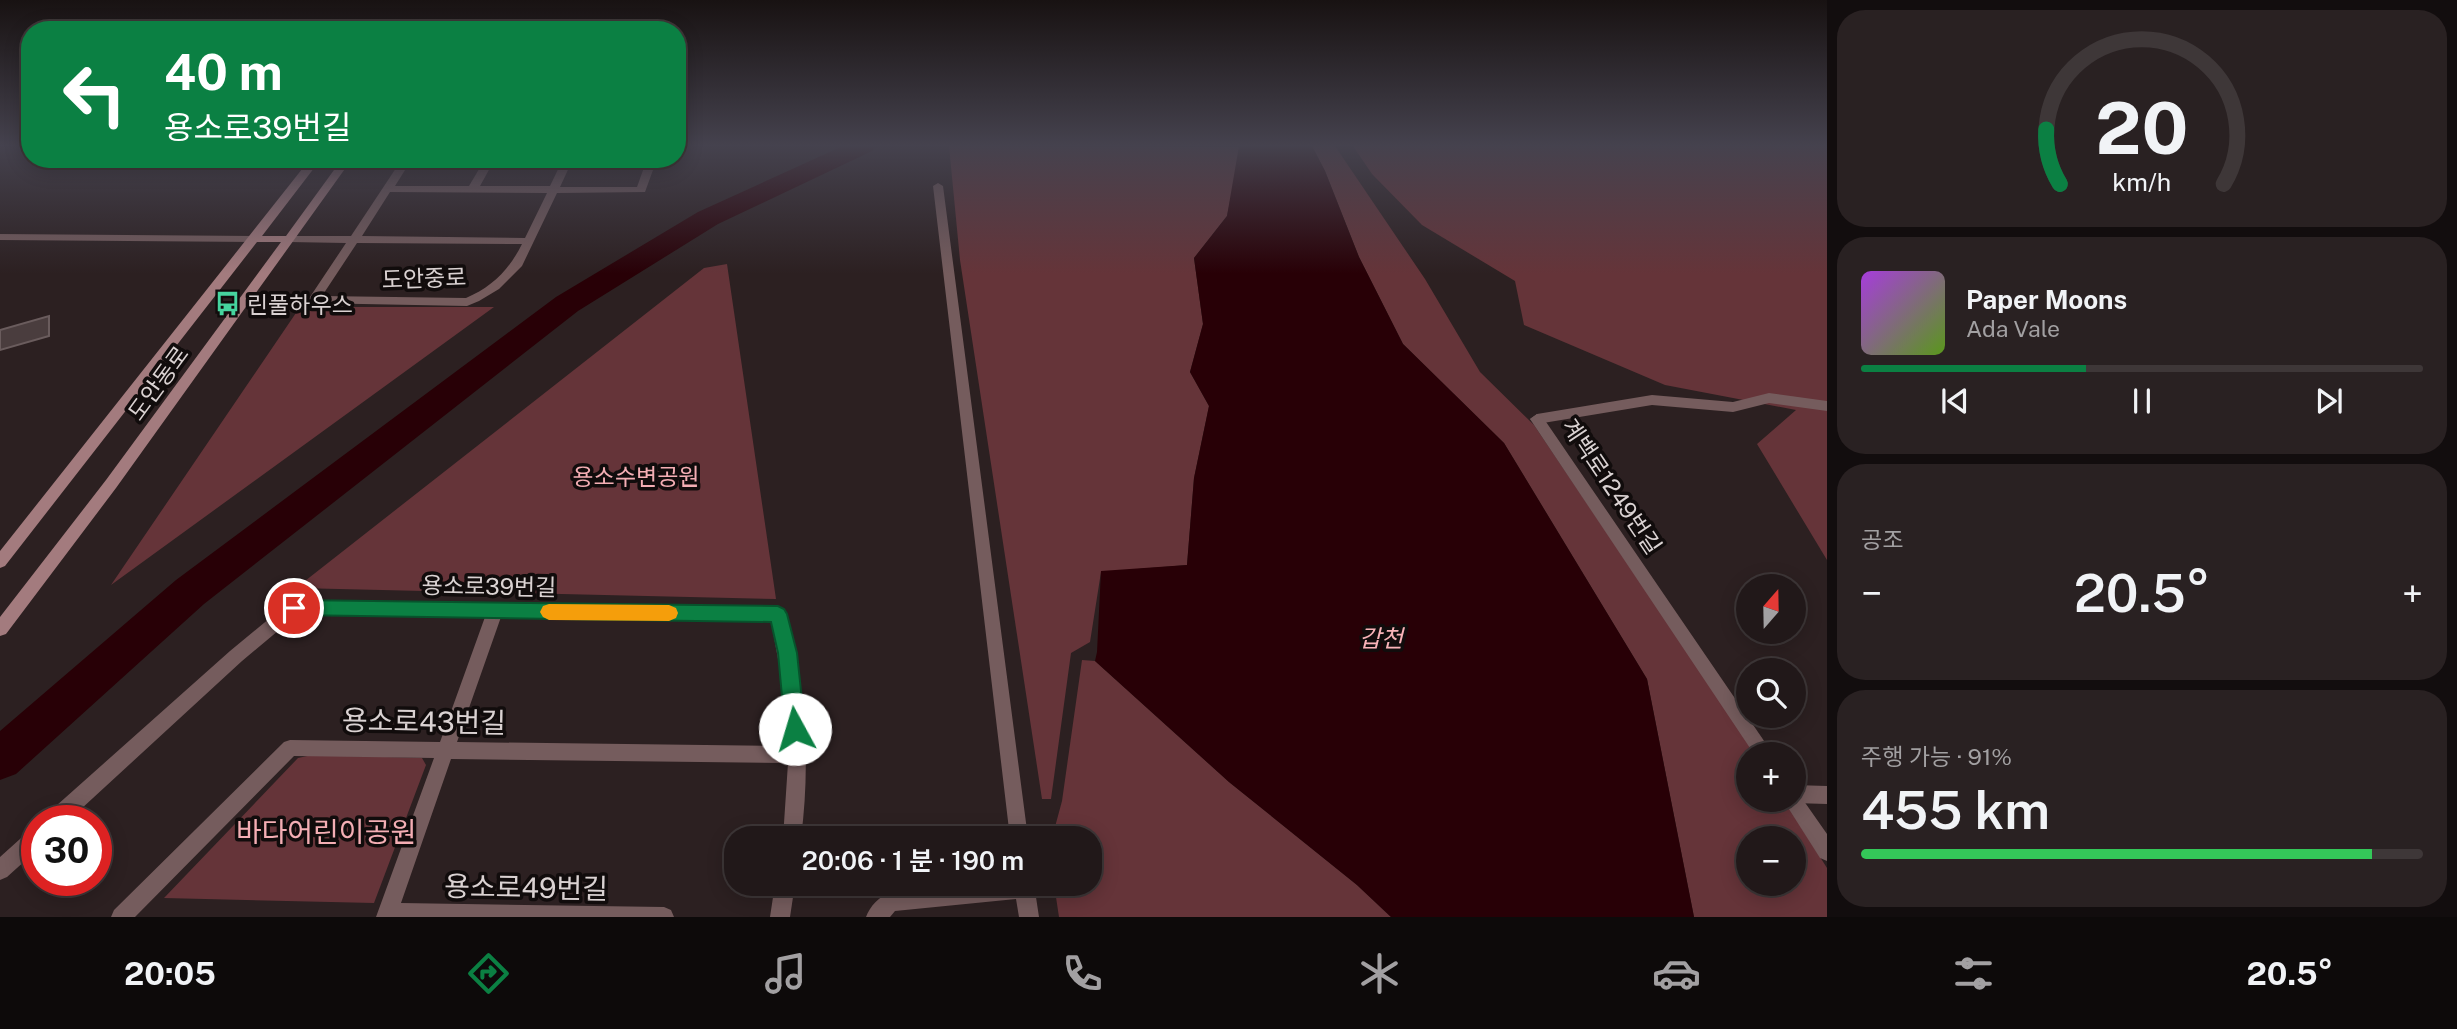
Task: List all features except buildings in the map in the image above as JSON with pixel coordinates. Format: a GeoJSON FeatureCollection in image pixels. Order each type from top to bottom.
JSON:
{"type":"FeatureCollection","features":[{"type":"Feature","properties":{"kind":"main road","name":"도안동로"},"geometry":{"type":"LineString","coordinates":[[0,562],[293,189]]}},
{"type":"Feature","properties":{"kind":"main road","name":"도안동로"},"geometry":{"type":"LineString","coordinates":[[0,629],[111,484],[325,189]]}},
{"type":"Feature","properties":{"kind":"main road","name":"도안중로"},"geometry":{"type":"LineString","coordinates":[[255,239],[289,239]]}},
{"type":"Feature","properties":{"kind":"street"},"geometry":{"type":"LineString","coordinates":[[354,240],[387,189],[641,189]]}},
{"type":"Feature","properties":{"kind":"street"},"geometry":{"type":"LineString","coordinates":[[938,189],[1018,826]]}},
{"type":"Feature","properties":{"kind":"street"},"geometry":{"type":"LineString","coordinates":[[530,241],[554,190]]}},
{"type":"Feature","properties":{"kind":"street","name":"도안중로"},"geometry":{"type":"LineString","coordinates":[[0,237],[255,239]]}},
{"type":"Feature","properties":{"kind":"street","name":"도안중로"},"geometry":{"type":"LineString","coordinates":[[289,239],[530,241],[508,278],[483,296],[467,302],[314,300],[354,240]]}},
{"type":"Feature","properties":{"kind":"street","name":"계백로1249번길"},"geometry":{"type":"LineString","coordinates":[[1755,742],[1537,419],[1652,400],[1733,407],[1769,398],[1827,406]]}},
{"type":"Feature","properties":{"kind":"street","name":"용소로39번길"},"geometry":{"type":"LineString","coordinates":[[72,805],[236,656],[294,608],[778,614],[788,653],[797,755],[794,826]]}},
{"type":"Feature","properties":{"kind":"street","name":"용소로49번길"},"geometry":{"type":"LineString","coordinates":[[495,611],[387,915],[664,917]]}},
{"type":"Feature","properties":{"kind":"street","name":"용소로43번길"},"geometry":{"type":"LineString","coordinates":[[121,917],[290,748],[797,755]]}},
{"type":"Feature","properties":{"kind":"street"},"geometry":{"type":"LineString","coordinates":[[1806,794],[1827,795]]}},
{"type":"Feature","properties":{"kind":"street"},"geometry":{"type":"LineString","coordinates":[[1801,812],[1827,851]]}},
{"type":"Feature","properties":{"kind":"street"},"geometry":{"type":"LineString","coordinates":[[0,870],[21,851]]}},
{"type":"Feature","properties":{"kind":"street"},"geometry":{"type":"LineString","coordinates":[[780,917],[783,896]]}},
{"type":"Feature","properties":{"kind":"street"},"geometry":{"type":"LineString","coordinates":[[876,917],[890,902],[941,896]]}},
{"type":"Feature","properties":{"kind":"street"},"geometry":{"type":"LineString","coordinates":[[1026,896],[1029,917]]}},
{"type":"Feature","properties":{"kind":"green space"},"geometry":{"type":"Polygon","coordinates":[[[953,189],[1233,189],[1227,216],[1194,258],[1203,324],[1190,372],[1209,406],[1194,478],[1187,565],[1101,572],[1090,642],[1071,653],[1051,799],[1042,799],[960,260],[953,189]]]}},
{"type":"Feature","properties":{"kind":"green space"},"geometry":{"type":"Polygon","coordinates":[[[1332,189],[1364,189],[1425,279],[1480,372],[1534,425],[1747,742],[1736,742],[1736,812],[1792,812],[1800,826],[1736,826],[1736,896],[1806,896],[1806,835],[1827,868],[1827,917],[1694,917],[1647,679],[1504,443],[1403,344],[1359,257],[1332,189]]]}},
{"type":"Feature","properties":{"kind":"green space"},"geometry":{"type":"Polygon","coordinates":[[[1387,189],[1827,189],[1827,560],[1757,444],[1796,410],[1665,385],[1524,325],[1515,281],[1422,225],[1387,189]]]}},
{"type":"Feature","properties":{"kind":"green space","name":"용소수변공원"},"geometry":{"type":"Polygon","coordinates":[[[727,264],[776,599],[296,588],[704,268],[727,264]]]}},
{"type":"Feature","properties":{"kind":"green space"},"geometry":{"type":"Polygon","coordinates":[[[300,307],[494,307],[111,585],[300,307]]]}},
{"type":"Feature","properties":{"kind":"green space"},"geometry":{"type":"Polygon","coordinates":[[[1082,660],[1095,661],[1229,782],[1357,885],[1391,917],[1059,917],[1056,896],[1102,896],[1102,826],[1055,826],[1062,801],[1082,660]]]}},
{"type":"Feature","properties":{"kind":"green space","name":"바다어린이공원"},"geometry":{"type":"Polygon","coordinates":[[[312,755],[422,758],[426,765],[374,903],[164,898],[298,758],[312,755]]]}},
{"type":"Feature","properties":{"kind":"water","name":"갑천"},"geometry":{"type":"Polygon","coordinates":[[[1232,189],[1332,189],[1359,257],[1403,344],[1504,443],[1647,679],[1694,917],[1391,917],[1357,885],[1229,782],[1095,661],[1101,571],[1187,565],[1194,478],[1209,406],[1190,372],[1203,324],[1194,258],[1227,216],[1232,189]]]}},
{"type":"Feature","properties":{"kind":"waterway"},"geometry":{"type":"LineString","coordinates":[[0,759],[190,592],[567,304],[708,218],[771,189]]}},
{"type":"Feature","properties":{"kind":"slow traffic"},"geometry":{"type":"LineString","coordinates":[[549,612],[669,613]]}},
{"type":"Feature","properties":{"kind":"place","name":"린풀하우스"},"geometry":{"type":"Point","coordinates":[227,304]}},
{"type":"Feature","properties":{"kind":"route"},"geometry":{"type":"LineString","coordinates":[[294,608],[778,614],[788,653],[795,729]]}}]}
